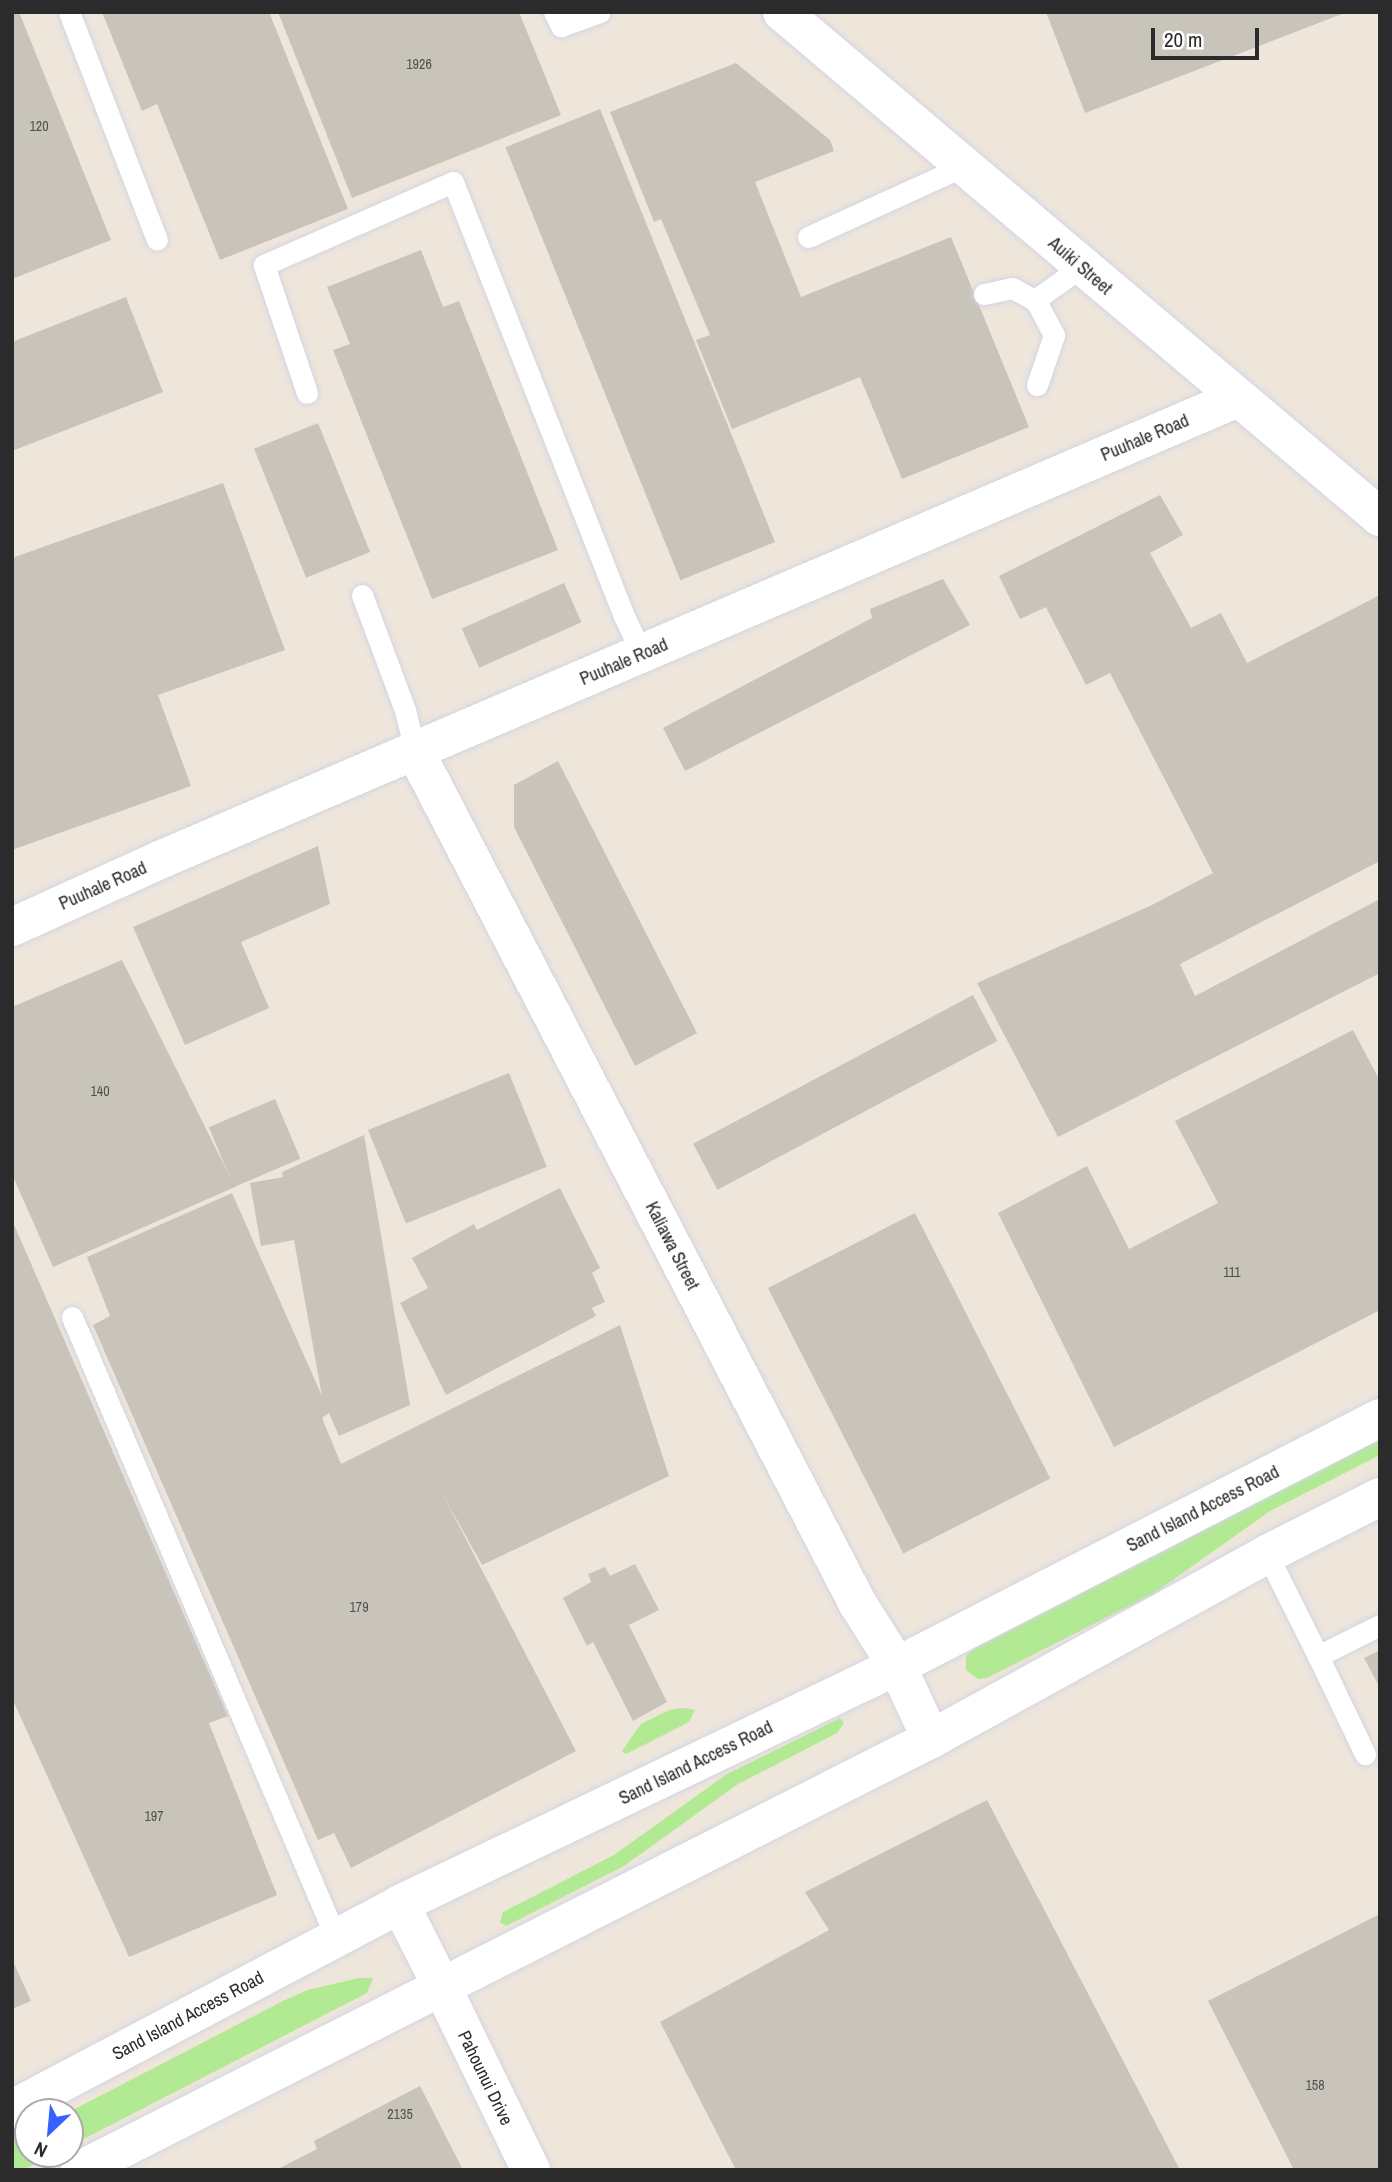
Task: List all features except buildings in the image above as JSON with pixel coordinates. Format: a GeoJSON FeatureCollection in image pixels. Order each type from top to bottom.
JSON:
{"type":"FeatureCollection","features":[{"type":"Feature","properties":{"kind":"street","name":"Auiki Street"},"geometry":{"type":"LineString","coordinates":[[782,12],[1236,399],[1380,517]]}},
{"type":"Feature","properties":{"kind":"street","name":"Puuhale Road"},"geometry":{"type":"LineString","coordinates":[[12,927],[162,859],[1236,399]]}},
{"type":"Feature","properties":{"kind":"street","name":"Kaliawa Street"},"geometry":{"type":"LineString","coordinates":[[415,751],[858,1604],[897,1666],[930,1739]]}},
{"type":"Feature","properties":{"kind":"street","name":"Sand Island Access Road"},"geometry":{"type":"LineString","coordinates":[[12,2109],[400,1904],[897,1666],[1380,1418]]}},
{"type":"Feature","properties":{"kind":"street"},"geometry":{"type":"LineString","coordinates":[[80,2170],[930,1739],[1267,1554],[1380,1497]]}},
{"type":"Feature","properties":{"kind":"street","name":"Pahounui Drive"},"geometry":{"type":"LineString","coordinates":[[400,1904],[531,2170]]}},
{"type":"Feature","properties":{"kind":"lane"},"geometry":{"type":"LineString","coordinates":[[69,12],[157,240]]}},
{"type":"Feature","properties":{"kind":"lane"},"geometry":{"type":"LineString","coordinates":[[554,12],[561,26],[600,12]]}},
{"type":"Feature","properties":{"kind":"lane"},"geometry":{"type":"LineString","coordinates":[[808,237],[964,166]]}},
{"type":"Feature","properties":{"kind":"lane"},"geometry":{"type":"LineString","coordinates":[[307,393],[264,265],[453,182],[624,616],[642,654]]}},
{"type":"Feature","properties":{"kind":"lane"},"geometry":{"type":"LineString","coordinates":[[1035,300],[1081,267]]}},
{"type":"Feature","properties":{"kind":"lane"},"geometry":{"type":"LineString","coordinates":[[984,294],[1012,288],[1035,300],[1054,335],[1037,385]]}},
{"type":"Feature","properties":{"kind":"lane"},"geometry":{"type":"LineString","coordinates":[[362,595],[405,710],[415,751]]}},
{"type":"Feature","properties":{"kind":"lane"},"geometry":{"type":"LineString","coordinates":[[72,1317],[336,1938]]}},
{"type":"Feature","properties":{"kind":"lane"},"geometry":{"type":"LineString","coordinates":[[1267,1554],[1365,1754]]}},
{"type":"Feature","properties":{"kind":"lane"},"geometry":{"type":"LineString","coordinates":[[1318,1656],[1380,1625]]}},
{"type":"Feature","properties":{"kind":"green space"},"geometry":{"type":"Polygon","coordinates":[[[1380,1439],[1380,1455],[1270,1511],[1153,1594],[987,1678],[978,1679],[966,1670],[966,1656],[972,1650],[1380,1439]]]}},
{"type":"Feature","properties":{"kind":"green space"},"geometry":{"type":"Polygon","coordinates":[[[669,1710],[695,1710],[689,1722],[626,1754],[622,1751],[641,1724],[669,1710]]]}},
{"type":"Feature","properties":{"kind":"green space"},"geometry":{"type":"Polygon","coordinates":[[[840,1718],[844,1723],[837,1733],[738,1784],[624,1866],[506,1926],[500,1922],[503,1912],[614,1855],[727,1774],[840,1718]]]}},
{"type":"Feature","properties":{"kind":"green space"},"geometry":{"type":"Polygon","coordinates":[[[359,1978],[373,1978],[367,1993],[84,2139],[84,2104],[308,1990],[359,1978]]]}},
{"type":"Feature","properties":{"kind":"green space"},"geometry":{"type":"Polygon","coordinates":[[[14,2140],[14,2168],[27,2168],[23,2170],[12,2170],[14,2140]]]}}]}
